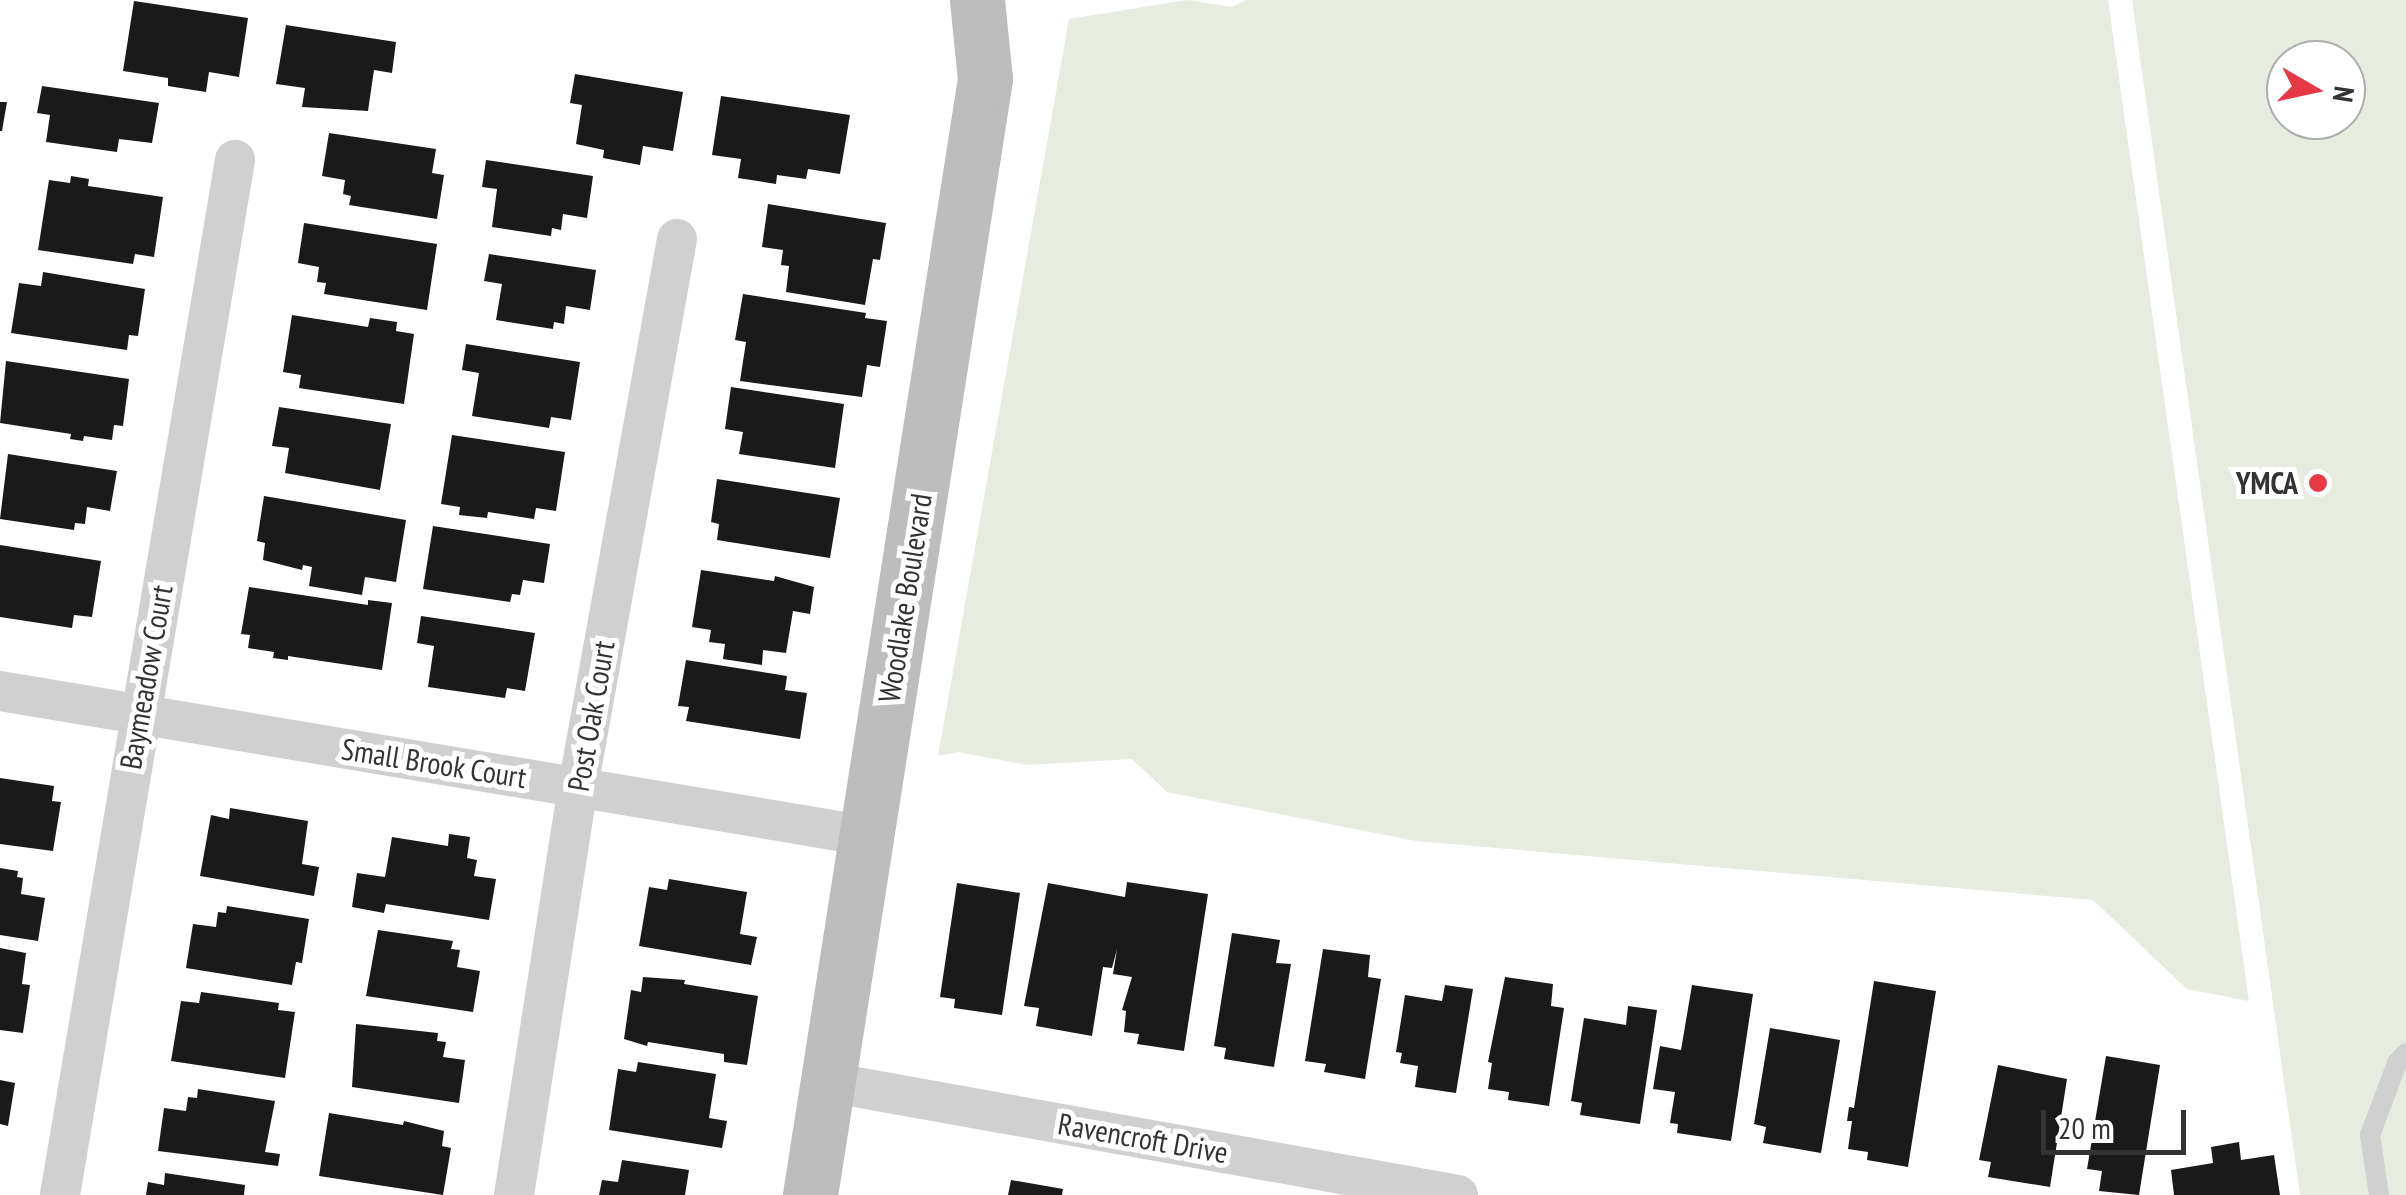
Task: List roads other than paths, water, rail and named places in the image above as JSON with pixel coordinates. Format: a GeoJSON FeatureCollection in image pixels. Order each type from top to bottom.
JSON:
{"type":"FeatureCollection","features":[{"type":"Feature","properties":{"kind":"street","name":"Woodlake Boulevard"},"geometry":{"type":"LineString","coordinates":[[810,1195],[985,80],[977,0]]}},
{"type":"Feature","properties":{"kind":"street","name":"Baymeadow Court"},"geometry":{"type":"LineString","coordinates":[[60,1195],[235,160]]}},
{"type":"Feature","properties":{"kind":"street","name":"Post Oak Court"},"geometry":{"type":"LineString","coordinates":[[514,1195],[578,787],[677,239]]}},
{"type":"Feature","properties":{"kind":"street","name":"Small Brook Court"},"geometry":{"type":"LineString","coordinates":[[0,691],[868,836]]}},
{"type":"Feature","properties":{"kind":"street","name":"Ravencroft Drive"},"geometry":{"type":"LineString","coordinates":[[828,1082],[1458,1195]]}},
{"type":"Feature","properties":{"kind":"lane"},"geometry":{"type":"LineString","coordinates":[[2379,1195],[2370,1135],[2397,1063],[2406,1054]]}},
{"type":"Feature","properties":{"kind":"place","name":"YMCA"},"geometry":{"type":"Point","coordinates":[2318,483]}}]}
